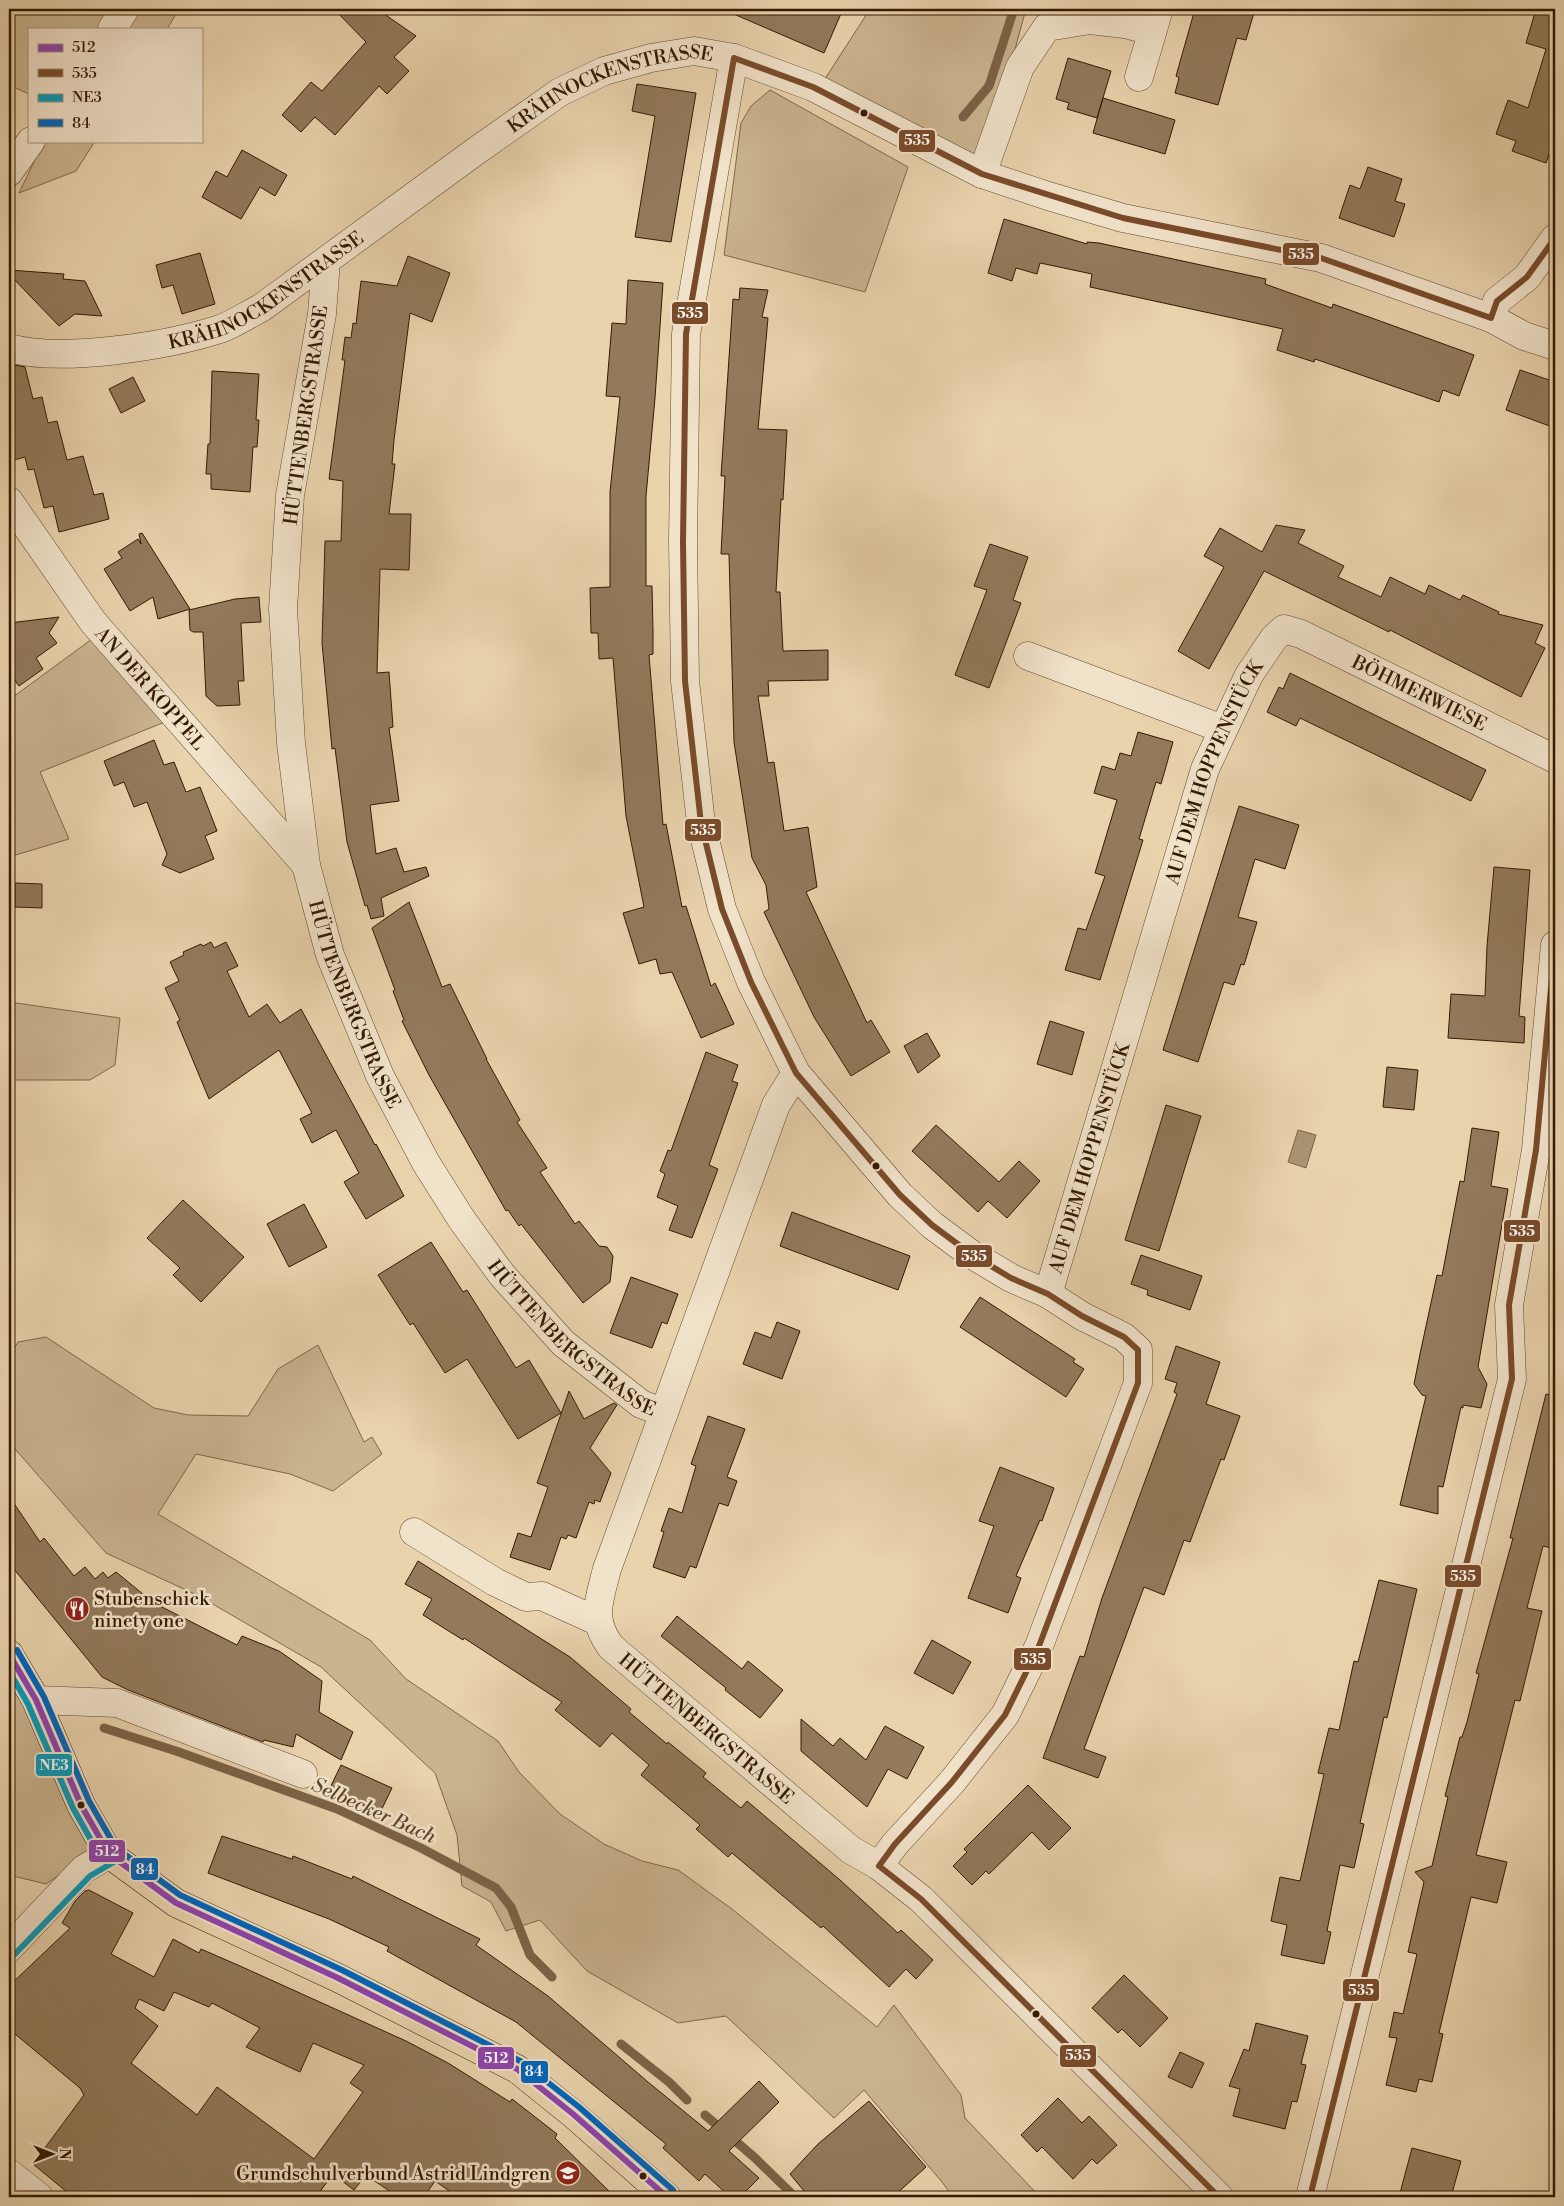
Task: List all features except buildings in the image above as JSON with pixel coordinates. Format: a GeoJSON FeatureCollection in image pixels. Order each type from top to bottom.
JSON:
{"type":"FeatureCollection","features":[{"type":"Feature","properties":{"kind":"main road"},"geometry":{"type":"LineString","coordinates":[[9,1654],[36,1700],[81,1805],[109,1854],[176,1903],[338,1978],[517,2069],[573,2114],[667,2197]]}},
{"type":"Feature","properties":{"kind":"street"},"geometry":{"type":"LineString","coordinates":[[113,28],[125,9]]}},
{"type":"Feature","properties":{"kind":"street"},"geometry":{"type":"LineString","coordinates":[[982,174],[1020,67],[1047,27],[1090,20],[1125,24],[1155,20],[1139,77]]}},
{"type":"Feature","properties":{"kind":"street","name":"KRÄHNOCKENSTRASSE"},"geometry":{"type":"LineString","coordinates":[[9,348],[22,352],[61,354],[115,350],[178,340],[222,328],[260,308],[560,92],[604,71],[651,58],[694,51],[734,58],[813,87],[982,174],[1123,218],[1321,258],[1491,318],[1524,336],[1555,346]]}},
{"type":"Feature","properties":{"kind":"street"},"geometry":{"type":"LineString","coordinates":[[734,58],[686,334],[683,542],[686,681],[702,822],[722,909],[750,982],[796,1073],[875,1167],[900,1195],[932,1225],[971,1254],[1011,1278],[1048,1294]]}},
{"type":"Feature","properties":{"kind":"street"},"geometry":{"type":"LineString","coordinates":[[9,172],[31,142]]}},
{"type":"Feature","properties":{"kind":"street"},"geometry":{"type":"LineString","coordinates":[[1491,318],[1497,301],[1527,277],[1555,238]]}},
{"type":"Feature","properties":{"kind":"street","name":"HÜTTENBERGSTRASSE"},"geometry":{"type":"LineString","coordinates":[[326,261],[322,314],[290,495],[283,609],[291,743],[306,864],[330,955],[380,1076],[426,1163],[462,1220],[502,1275],[563,1343],[641,1404],[664,1413],[607,1569],[598,1607],[597,1621],[602,1635],[611,1647],[851,1850],[879,1866],[921,1899],[1219,2197]]}},
{"type":"Feature","properties":{"kind":"street","name":"AN DER KOPPEL"},"geometry":{"type":"LineString","coordinates":[[9,500],[93,622],[306,864]]}},
{"type":"Feature","properties":{"kind":"street","name":"AUF DEM HOPPENSTÜCK"},"geometry":{"type":"LineString","coordinates":[[879,1866],[895,1844],[952,1782],[1005,1715],[1039,1646],[1138,1383],[1138,1350],[1124,1337],[1082,1316],[1048,1294],[1205,769],[1249,675],[1274,638],[1284,629]]}},
{"type":"Feature","properties":{"kind":"street","name":"BÖHMERWIESE"},"geometry":{"type":"LineString","coordinates":[[1284,629],[1301,634],[1555,759]]}},
{"type":"Feature","properties":{"kind":"street"},"geometry":{"type":"LineString","coordinates":[[1028,656],[1224,729]]}},
{"type":"Feature","properties":{"kind":"street"},"geometry":{"type":"LineString","coordinates":[[1310,2197],[1512,1379],[1509,1305],[1536,1150],[1555,945]]}},
{"type":"Feature","properties":{"kind":"street"},"geometry":{"type":"LineString","coordinates":[[664,1413],[776,1105],[796,1073]]}},
{"type":"Feature","properties":{"kind":"street"},"geometry":{"type":"LineString","coordinates":[[414,1532],[495,1582],[526,1597],[542,1596],[597,1621]]}},
{"type":"Feature","properties":{"kind":"street"},"geometry":{"type":"LineString","coordinates":[[36,1700],[117,1703],[303,1774]]}},
{"type":"Feature","properties":{"kind":"street"},"geometry":{"type":"LineString","coordinates":[[9,1948],[84,1868],[109,1854]]}},
{"type":"Feature","properties":{"kind":"shaded area"},"geometry":{"type":"Polygon","coordinates":[[[9,9],[179,9],[168,28],[28,28],[28,94],[9,85],[9,9]]]}},
{"type":"Feature","properties":{"kind":"shaded area"},"geometry":{"type":"Polygon","coordinates":[[[870,9],[1026,9],[1012,60],[977,163],[821,85],[870,9]]]}},
{"type":"Feature","properties":{"kind":"shaded area"},"geometry":{"type":"Polygon","coordinates":[[[770,90],[908,167],[865,292],[724,255],[741,123],[751,106],[770,90]]]}},
{"type":"Feature","properties":{"kind":"shaded area"},"geometry":{"type":"Polygon","coordinates":[[[44,142],[94,142],[76,171],[19,193],[44,142]]]}},
{"type":"Feature","properties":{"kind":"shaded area"},"geometry":{"type":"Polygon","coordinates":[[[92,639],[170,720],[40,772],[69,839],[9,857],[9,700],[92,639]]]}},
{"type":"Feature","properties":{"kind":"shaded area"},"geometry":{"type":"Polygon","coordinates":[[[9,1002],[120,1018],[115,1065],[90,1080],[11,1080],[9,1085],[9,1002]]]}},
{"type":"Feature","properties":{"kind":"shaded area"},"geometry":{"type":"Polygon","coordinates":[[[1298,1130],[1316,1135],[1306,1168],[1288,1162],[1298,1130]]]}},
{"type":"Feature","properties":{"kind":"shaded area"},"geometry":{"type":"Polygon","coordinates":[[[46,1337],[154,1408],[188,1415],[248,1416],[278,1369],[318,1345],[364,1442],[372,1437],[382,1454],[333,1491],[290,1474],[196,1454],[158,1514],[370,1640],[406,1679],[498,1741],[519,1772],[560,1814],[604,1844],[642,1861],[678,1870],[732,1909],[877,2027],[894,2005],[961,2095],[965,2118],[1040,2197],[953,2197],[864,2090],[834,2118],[726,2016],[678,2023],[587,1971],[540,1920],[506,1931],[491,1902],[462,1886],[457,1835],[435,1773],[321,1667],[199,1596],[106,1553],[9,1442],[9,1357],[18,1342],[46,1337]]]}},
{"type":"Feature","properties":{"kind":"shaded area"},"geometry":{"type":"Polygon","coordinates":[[[9,1671],[94,1851],[46,1884],[9,1875],[9,1671]]]}},
{"type":"Feature","properties":{"kind":"waterway"},"geometry":{"type":"LineString","coordinates":[[963,117],[989,86],[1014,9]]}},
{"type":"Feature","properties":{"kind":"waterway","name":"Selbecker Bach"},"geometry":{"type":"LineString","coordinates":[[104,1728],[176,1751],[337,1809],[421,1848],[496,1888],[511,1907],[530,1955],[552,1977]]}},
{"type":"Feature","properties":{"kind":"waterway","name":"Selbecker Bach"},"geometry":{"type":"LineString","coordinates":[[621,2044],[669,2082],[687,2100]]}},
{"type":"Feature","properties":{"kind":"waterway","name":"Selbecker Bach"},"geometry":{"type":"LineString","coordinates":[[705,2115],[754,2157],[795,2197]]}},
{"type":"Feature","properties":{"kind":"transit line","name":"535"},"geometry":{"type":"LineString","coordinates":[[734,58],[686,334],[683,542],[685,681],[701,823],[722,909],[751,982],[796,1073],[900,1195],[932,1225],[971,1254],[1011,1278],[1048,1294],[1082,1316],[1124,1337],[1138,1350],[1138,1383],[1039,1646],[1005,1715],[952,1782],[895,1844],[879,1866]]}},
{"type":"Feature","properties":{"kind":"transit line","name":"535"},"geometry":{"type":"LineString","coordinates":[[734,58],[813,87],[982,174],[1123,218],[1321,258],[1491,318]]}},
{"type":"Feature","properties":{"kind":"transit line","name":"535"},"geometry":{"type":"LineString","coordinates":[[1491,318],[1497,301],[1527,277],[1555,238]]}},
{"type":"Feature","properties":{"kind":"transit line","name":"535"},"geometry":{"type":"LineString","coordinates":[[1310,2197],[1512,1379],[1509,1305],[1536,1150],[1555,945]]}},
{"type":"Feature","properties":{"kind":"transit line","name":"84"},"geometry":{"type":"LineString","coordinates":[[17,1650],[44,1697],[89,1801],[116,1848],[180,1895],[342,1970],[522,2062],[579,2107],[673,2190]]}},
{"type":"Feature","properties":{"kind":"transit line","name":"512"},"geometry":{"type":"LineString","coordinates":[[9,1654],[36,1700],[81,1805],[109,1854],[176,1903],[338,1978],[517,2069],[573,2114],[667,2197]]}},
{"type":"Feature","properties":{"kind":"transit line","name":"NE3"},"geometry":{"type":"LineString","coordinates":[[9,1671],[28,1704],[73,1808],[101,1858]]}},
{"type":"Feature","properties":{"kind":"transit line","name":"NE3"},"geometry":{"type":"LineString","coordinates":[[15,1954],[90,1876],[114,1862]]}},
{"type":"Feature","properties":{"kind":"transit line","name":"535"},"geometry":{"type":"LineString","coordinates":[[879,1866],[921,1899],[1219,2197]]}},
{"type":"Feature","properties":{"kind":"place","name":"Stubenschick ninety one"},"geometry":{"type":"Point","coordinates":[77,1609]}},
{"type":"Feature","properties":{"kind":"place","name":"Grundschulverbund Astrid Lindgren"},"geometry":{"type":"Point","coordinates":[568,2173]}}]}
